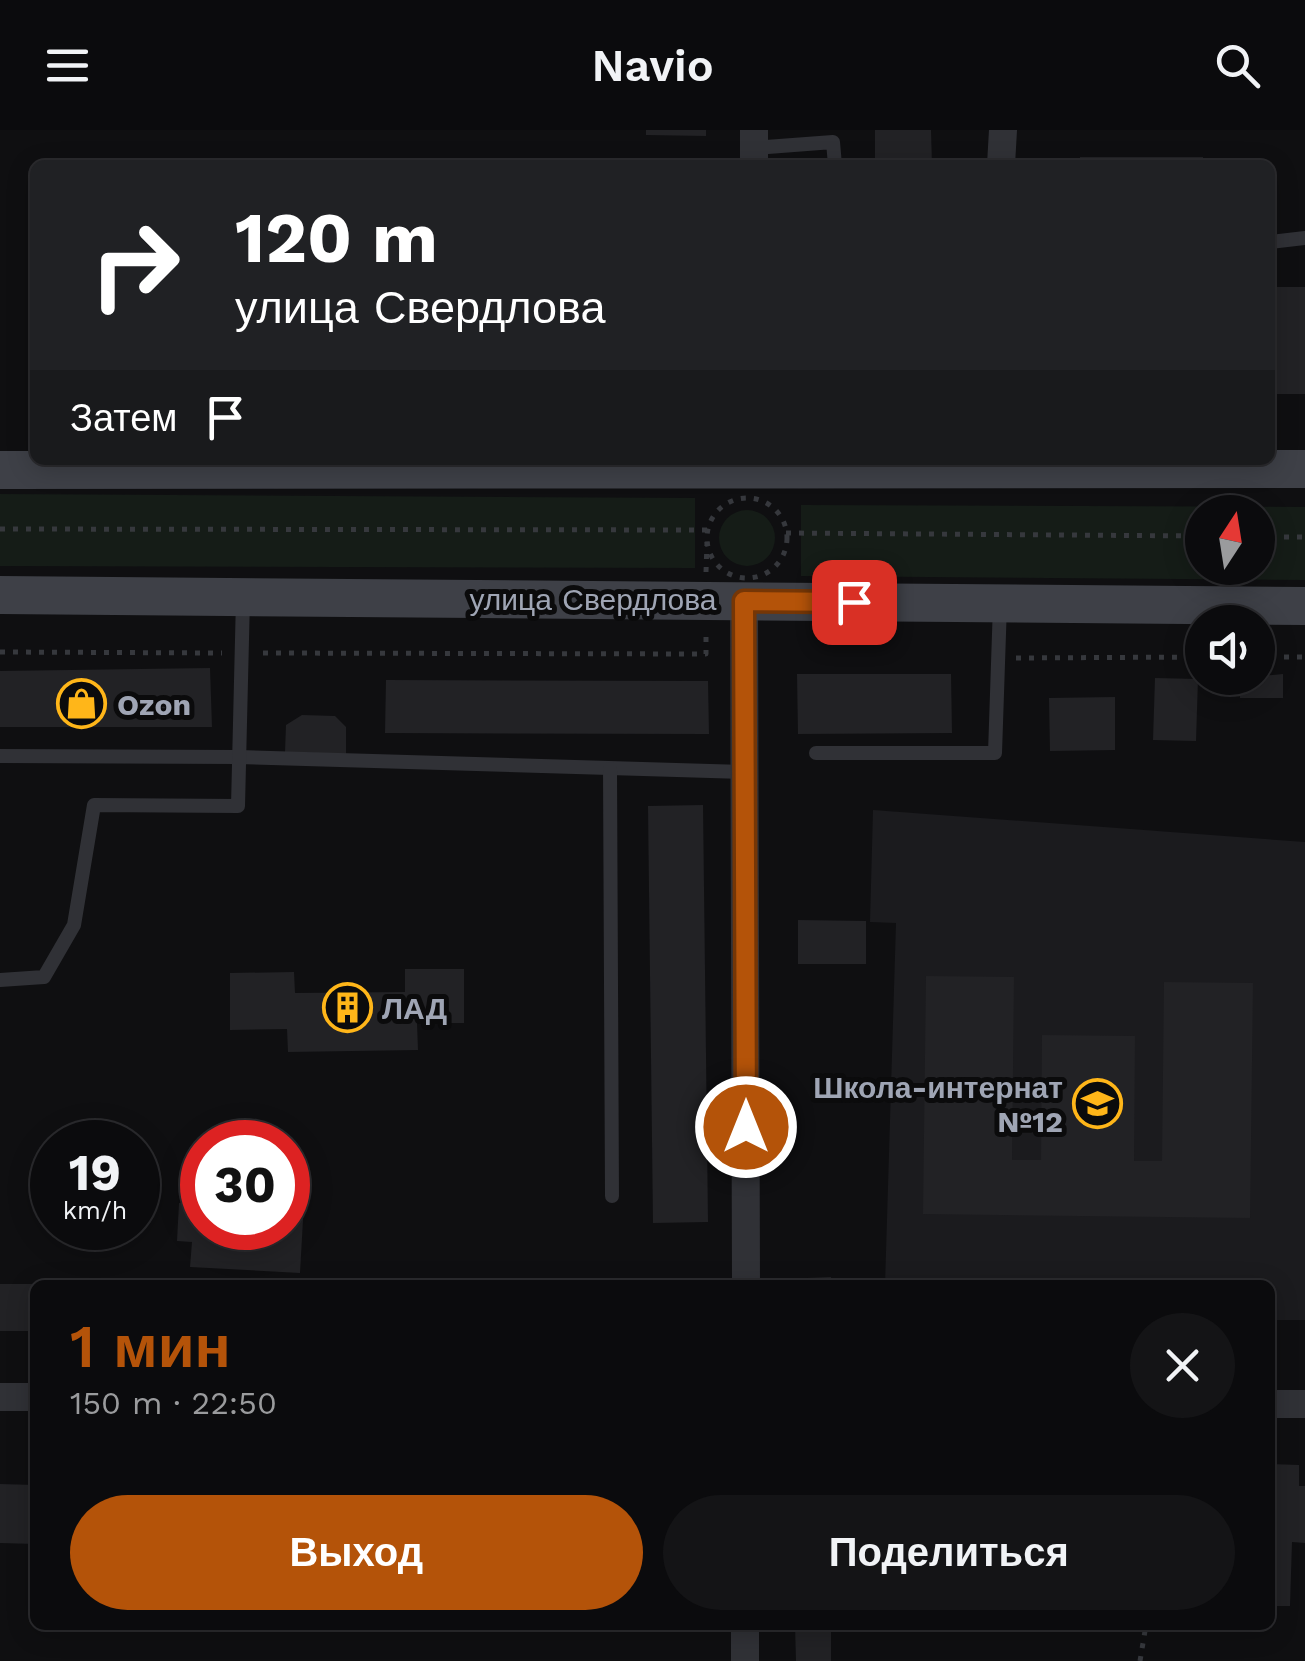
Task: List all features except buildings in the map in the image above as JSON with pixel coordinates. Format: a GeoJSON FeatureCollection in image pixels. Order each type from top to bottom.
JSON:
{"type":"FeatureCollection","features":[{"type":"Feature","properties":{"kind":"main road"},"geometry":{"type":"LineString","coordinates":[[0,470],[280,465]]}},
{"type":"Feature","properties":{"kind":"main road"},"geometry":{"type":"LineString","coordinates":[[1149,465],[1305,469]]}},
{"type":"Feature","properties":{"kind":"main road","name":"улица Свердлова"},"geometry":{"type":"LineString","coordinates":[[0,595],[1305,606]]}},
{"type":"Feature","properties":{"kind":"street"},"geometry":{"type":"LineString","coordinates":[[1001,160],[1003,130]]}},
{"type":"Feature","properties":{"kind":"street"},"geometry":{"type":"LineString","coordinates":[[744,601],[746,1280]]}},
{"type":"Feature","properties":{"kind":"street"},"geometry":{"type":"LineString","coordinates":[[0,1397],[30,1397]]}},
{"type":"Feature","properties":{"kind":"street"},"geometry":{"type":"LineString","coordinates":[[1275,1404],[1305,1404]]}},
{"type":"Feature","properties":{"kind":"street"},"geometry":{"type":"LineString","coordinates":[[745,1630],[745,1661]]}},
{"type":"Feature","properties":{"kind":"lane"},"geometry":{"type":"LineString","coordinates":[[754,148],[833,142],[835,160]]}},
{"type":"Feature","properties":{"kind":"lane"},"geometry":{"type":"LineString","coordinates":[[1275,241],[1305,238]]}},
{"type":"Feature","properties":{"kind":"lane"},"geometry":{"type":"LineString","coordinates":[[0,980],[44,978],[74,925],[94,805],[238,806],[243,597]]}},
{"type":"Feature","properties":{"kind":"lane"},"geometry":{"type":"LineString","coordinates":[[816,753],[996,753],[1000,604]]}},
{"type":"Feature","properties":{"kind":"lane"},"geometry":{"type":"LineString","coordinates":[[0,756],[238,757],[744,772]]}},
{"type":"Feature","properties":{"kind":"lane"},"geometry":{"type":"LineString","coordinates":[[610,769],[612,1196]]}},
{"type":"Feature","properties":{"kind":"path"},"geometry":{"type":"LineString","coordinates":[[0,652],[706,654],[707,530],[717,510],[736,499],[748,498],[769,505],[778,512],[786,533],[782,556],[767,572],[756,576],[734,576],[724,570],[715,563],[707,542]]}},
{"type":"Feature","properties":{"kind":"path"},"geometry":{"type":"LineString","coordinates":[[0,530],[707,530]]}},
{"type":"Feature","properties":{"kind":"path"},"geometry":{"type":"LineString","coordinates":[[786,533],[1185,536]]}},
{"type":"Feature","properties":{"kind":"path"},"geometry":{"type":"LineString","coordinates":[[1275,536],[1305,537]]}},
{"type":"Feature","properties":{"kind":"path"},"geometry":{"type":"LineString","coordinates":[[998,658],[1185,657]]}},
{"type":"Feature","properties":{"kind":"path"},"geometry":{"type":"LineString","coordinates":[[1275,657],[1305,657]]}},
{"type":"Feature","properties":{"kind":"path"},"geometry":{"type":"LineString","coordinates":[[1140,1661],[1145,1630]]}},
{"type":"Feature","properties":{"kind":"shaded area"},"geometry":{"type":"Polygon","coordinates":[[[0,494],[695,498],[695,568],[0,566],[0,494]]]}},
{"type":"Feature","properties":{"kind":"shaded area"},"geometry":{"type":"Polygon","coordinates":[[[801,505],[1185,507],[1185,579],[801,576],[801,505]]]}},
{"type":"Feature","properties":{"kind":"shaded area"},"geometry":{"type":"Polygon","coordinates":[[[1275,507],[1305,507],[1305,580],[1275,580],[1275,507]]]}},
{"type":"Feature","properties":{"kind":"shaded area"},"geometry":{"type":"Polygon","coordinates":[[[747,510],[767,518],[775,538],[767,558],[747,566],[727,558],[719,538],[727,518],[747,510]]]}},
{"type":"Feature","properties":{"kind":"shaded area","name":"Школа-интернат №12"},"geometry":{"type":"Polygon","coordinates":[[[873,810],[1305,842],[1305,1320],[1275,1320],[1275,1280],[885,1280],[896,923],[870,922],[873,810]]]}},
{"type":"Feature","properties":{"kind":"place","name":"Ozon"},"geometry":{"type":"Point","coordinates":[82,704]}},
{"type":"Feature","properties":{"kind":"place","name":"ЛАД"},"geometry":{"type":"Point","coordinates":[347,1008]}},
{"type":"Feature","properties":{"kind":"place","name":"Школа-интернат №12"},"geometry":{"type":"Point","coordinates":[1098,1104]}},
{"type":"Feature","properties":{"kind":"route"},"geometry":{"type":"LineString","coordinates":[[746,1127],[744,601],[854,602]]}}]}
